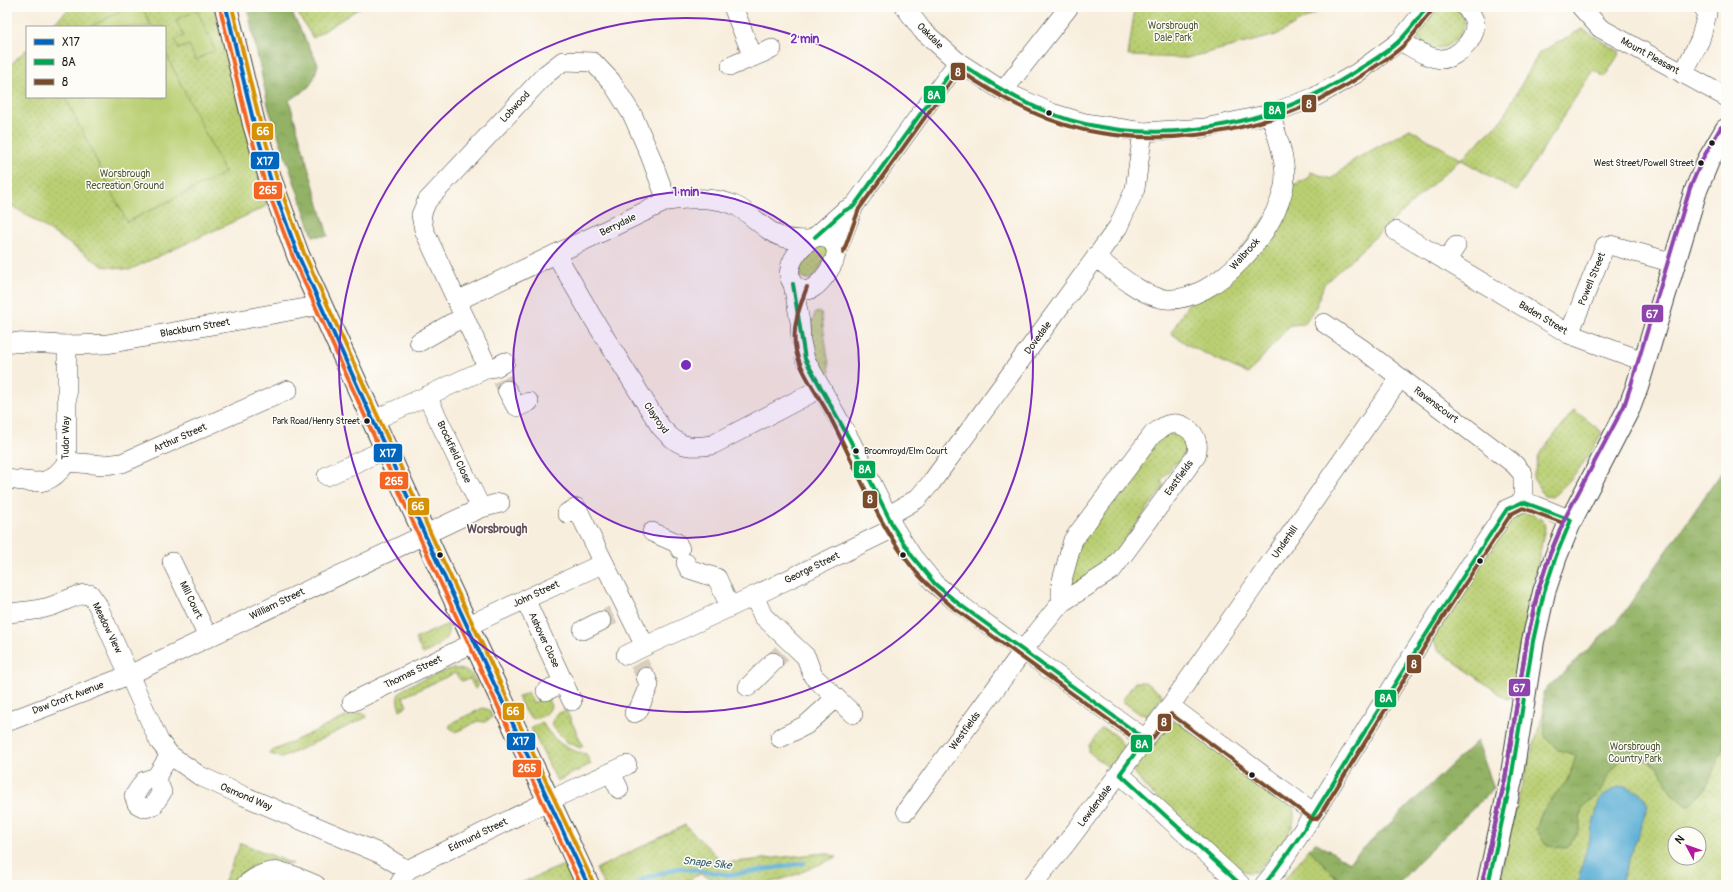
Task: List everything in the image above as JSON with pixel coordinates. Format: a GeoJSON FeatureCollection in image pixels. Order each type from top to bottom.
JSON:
{"type":"FeatureCollection","features":[{"type":"Feature","properties":{"kind":"main road"},"geometry":{"type":"LineString","coordinates":[[226,7],[254,124],[271,181],[298,255],[471,634],[550,800],[588,885]]}},
{"type":"Feature","properties":{"kind":"main road"},"geometry":{"type":"LineString","coordinates":[[1488,885],[1511,780],[1533,641],[1544,592],[1556,556],[1571,520],[1629,408],[1646,362],[1696,190],[1708,161],[1726,130]]}},
{"type":"Feature","properties":{"kind":"street"},"geometry":{"type":"LineString","coordinates":[[733,7],[752,57]]}},
{"type":"Feature","properties":{"kind":"street","name":"Oakdale"},"geometry":{"type":"LineString","coordinates":[[905,7],[922,30],[958,62],[1002,91],[1052,113],[1085,123],[1142,132],[1205,128],[1270,114],[1315,97],[1357,73],[1400,40],[1427,7]]}},
{"type":"Feature","properties":{"kind":"street"},"geometry":{"type":"LineString","coordinates":[[1002,91],[1069,7]]}},
{"type":"Feature","properties":{"kind":"street"},"geometry":{"type":"LineString","coordinates":[[1400,40],[1429,56],[1441,59],[1449,58],[1460,51],[1470,39],[1474,29],[1474,20],[1465,7]]}},
{"type":"Feature","properties":{"kind":"street"},"geometry":{"type":"LineString","coordinates":[[1683,74],[1700,40],[1707,14],[1703,7]]}},
{"type":"Feature","properties":{"kind":"street","name":"Mount Pleasant"},"geometry":{"type":"LineString","coordinates":[[1586,9],[1600,28],[1726,97]]}},
{"type":"Feature","properties":{"kind":"street"},"geometry":{"type":"LineString","coordinates":[[731,66],[772,50]]}},
{"type":"Feature","properties":{"kind":"street","name":"Lobwood"},"geometry":{"type":"LineString","coordinates":[[500,373],[465,318],[424,230],[422,215],[427,201],[545,75],[563,61],[571,60],[593,62],[612,81],[636,123],[667,201]]}},
{"type":"Feature","properties":{"kind":"street"},"geometry":{"type":"LineString","coordinates":[[791,276],[802,290],[818,286],[835,262],[837,251],[854,206],[958,62]]}},
{"type":"Feature","properties":{"kind":"street","name":"Walbrook"},"geometry":{"type":"LineString","coordinates":[[1096,257],[1148,294],[1166,299],[1187,297],[1202,290],[1238,264],[1260,238],[1275,212],[1284,185],[1283,159],[1270,114]]}},
{"type":"Feature","properties":{"kind":"street","name":"Dovedale"},"geometry":{"type":"LineString","coordinates":[[891,522],[917,499],[931,483],[1118,227],[1135,190],[1142,132]]}},
{"type":"Feature","properties":{"kind":"street","name":"Berrydale"},"geometry":{"type":"LineString","coordinates":[[457,301],[667,201],[686,199],[722,202],[738,207],[780,237],[799,240],[812,238]]}},
{"type":"Feature","properties":{"kind":"street"},"geometry":{"type":"LineString","coordinates":[[791,276],[798,253],[812,238],[844,212],[854,206]]}},
{"type":"Feature","properties":{"kind":"street","name":"Baden Street"},"geometry":{"type":"LineString","coordinates":[[1396,231],[1451,253],[1569,334],[1646,362]]}},
{"type":"Feature","properties":{"kind":"street"},"geometry":{"type":"LineString","coordinates":[[780,237],[791,276],[800,322],[802,350],[805,359],[850,440],[891,522],[912,556],[935,584],[959,604],[1145,739]]}},
{"type":"Feature","properties":{"kind":"street"},"geometry":{"type":"LineString","coordinates":[[812,238],[826,238],[831,241],[837,251]]}},
{"type":"Feature","properties":{"kind":"street","name":"Powell Street"},"geometry":{"type":"LineString","coordinates":[[1569,334],[1605,246],[1610,245],[1674,263]]}},
{"type":"Feature","properties":{"kind":"street","name":"Clayroyd"},"geometry":{"type":"LineString","coordinates":[[556,254],[591,315],[660,426],[669,437],[681,444],[696,448],[712,445],[821,388]]}},
{"type":"Feature","properties":{"kind":"street"},"geometry":{"type":"LineString","coordinates":[[800,322],[813,288]]}},
{"type":"Feature","properties":{"kind":"street","name":"Blackburn Street"},"geometry":{"type":"LineString","coordinates":[[7,342],[67,345],[107,344],[322,305]]}},
{"type":"Feature","properties":{"kind":"street"},"geometry":{"type":"LineString","coordinates":[[418,342],[452,323],[465,318]]}},
{"type":"Feature","properties":{"kind":"street","name":"Ravenscourt"},"geometry":{"type":"LineString","coordinates":[[1324,323],[1361,348],[1514,464],[1523,474],[1523,502]]}},
{"type":"Feature","properties":{"kind":"street","name":"Tudor Way"},"geometry":{"type":"LineString","coordinates":[[7,479],[43,482],[54,478],[67,462],[67,345]]}},
{"type":"Feature","properties":{"kind":"street"},"geometry":{"type":"LineString","coordinates":[[374,420],[428,396],[500,373],[515,405],[518,407],[529,402]]}},
{"type":"Feature","properties":{"kind":"street","name":"Underhill"},"geometry":{"type":"LineString","coordinates":[[1170,706],[1400,378]]}},
{"type":"Feature","properties":{"kind":"street","name":"Arthur Street"},"geometry":{"type":"LineString","coordinates":[[67,462],[104,465],[122,462],[288,390]]}},
{"type":"Feature","properties":{"kind":"street","name":"Brockfield Close"},"geometry":{"type":"LineString","coordinates":[[428,396],[481,508]]}},
{"type":"Feature","properties":{"kind":"street","name":"Eastfields"},"geometry":{"type":"LineString","coordinates":[[1024,651],[1061,603],[1112,570],[1196,456],[1197,444],[1194,435],[1188,428],[1177,424],[1166,425],[1153,434],[1073,540],[1061,584],[1061,603]]}},
{"type":"Feature","properties":{"kind":"street"},"geometry":{"type":"LineString","coordinates":[[328,476],[386,449]]}},
{"type":"Feature","properties":{"kind":"street"},"geometry":{"type":"LineString","coordinates":[[1264,885],[1278,869],[1440,611],[1508,509],[1523,502],[1548,510],[1571,520]]}},
{"type":"Feature","properties":{"kind":"street"},"geometry":{"type":"LineString","coordinates":[[426,535],[481,508],[500,503]]}},
{"type":"Feature","properties":{"kind":"street"},"geometry":{"type":"LineString","coordinates":[[567,513],[577,508],[604,563],[613,615],[638,659],[649,685],[638,711],[634,713]]}},
{"type":"Feature","properties":{"kind":"street","name":"George Street"},"geometry":{"type":"LineString","coordinates":[[638,659],[730,607],[754,596],[891,522]]}},
{"type":"Feature","properties":{"kind":"street"},"geometry":{"type":"LineString","coordinates":[[652,532],[677,543],[689,569],[717,578],[730,607]]}},
{"type":"Feature","properties":{"kind":"street","name":"William Street"},"geometry":{"type":"LineString","coordinates":[[129,675],[426,535]]}},
{"type":"Feature","properties":{"kind":"street","name":"Mill Court"},"geometry":{"type":"LineString","coordinates":[[172,562],[208,637]]}},
{"type":"Feature","properties":{"kind":"street","name":"John Street"},"geometry":{"type":"LineString","coordinates":[[471,634],[525,599],[604,563]]}},
{"type":"Feature","properties":{"kind":"street","name":"Meadow View"},"geometry":{"type":"LineString","coordinates":[[7,613],[46,608],[74,598],[81,593],[90,594],[97,604],[129,675]]}},
{"type":"Feature","properties":{"kind":"street"},"geometry":{"type":"LineString","coordinates":[[754,596],[782,653]]}},
{"type":"Feature","properties":{"kind":"street","name":"Ashover Close"},"geometry":{"type":"LineString","coordinates":[[525,599],[572,701]]}},
{"type":"Feature","properties":{"kind":"street"},"geometry":{"type":"LineString","coordinates":[[583,630],[613,615]]}},
{"type":"Feature","properties":{"kind":"street","name":"Thomas Street"},"geometry":{"type":"LineString","coordinates":[[352,702],[471,634]]}},
{"type":"Feature","properties":{"kind":"street","name":"Westfields"},"geometry":{"type":"LineString","coordinates":[[906,811],[1024,651]]}},
{"type":"Feature","properties":{"kind":"street"},"geometry":{"type":"LineString","coordinates":[[748,687],[782,653]]}},
{"type":"Feature","properties":{"kind":"street"},"geometry":{"type":"LineString","coordinates":[[782,653],[806,657],[813,676],[853,714]]}},
{"type":"Feature","properties":{"kind":"street","name":"Daw Croft Avenue"},"geometry":{"type":"LineString","coordinates":[[7,722],[129,675]]}},
{"type":"Feature","properties":{"kind":"street","name":"Osmond Way"},"geometry":{"type":"LineString","coordinates":[[129,675],[159,741],[170,755],[186,767],[220,786],[381,854],[403,877]]}},
{"type":"Feature","properties":{"kind":"street"},"geometry":{"type":"LineString","coordinates":[[546,691],[564,682]]}},
{"type":"Feature","properties":{"kind":"street"},"geometry":{"type":"LineString","coordinates":[[780,738],[806,725],[836,698]]}},
{"type":"Feature","properties":{"kind":"street"},"geometry":{"type":"LineString","coordinates":[[1170,706],[1314,813]]}},
{"type":"Feature","properties":{"kind":"street","name":"Lewdendale"},"geometry":{"type":"LineString","coordinates":[[1032,885],[1066,845],[1170,706]]}},
{"type":"Feature","properties":{"kind":"street"},"geometry":{"type":"LineString","coordinates":[[156,777],[170,755]]}},
{"type":"Feature","properties":{"kind":"street"},"geometry":{"type":"LineString","coordinates":[[1120,774],[1241,885]]}},
{"type":"Feature","properties":{"kind":"street","name":"Edmund Street"},"geometry":{"type":"LineString","coordinates":[[403,877],[550,800],[619,776]]}},
{"type":"Feature","properties":{"kind":"street"},"geometry":{"type":"LineString","coordinates":[[245,885],[255,877],[266,872],[281,870],[316,885]]}},
{"type":"Feature","properties":{"kind":"green space","name":"Worsbrough Recreation Ground"},"geometry":{"type":"Polygon","coordinates":[[[71,7],[214,7],[267,206],[129,270],[103,266],[7,202],[7,68],[26,50],[26,98],[166,98],[166,26],[51,26],[71,7]]]}},
{"type":"Feature","properties":{"kind":"green space"},"geometry":{"type":"Polygon","coordinates":[[[130,7],[142,7],[152,26],[92,26],[130,7]]]}},
{"type":"Feature","properties":{"kind":"green space"},"geometry":{"type":"Polygon","coordinates":[[[247,7],[289,7],[318,64],[314,78],[309,86],[302,93],[289,100],[328,236],[313,236],[269,109],[247,7]]]}},
{"type":"Feature","properties":{"kind":"green space"},"geometry":{"type":"Polygon","coordinates":[[[294,7],[361,7],[313,38],[294,7]]]}},
{"type":"Feature","properties":{"kind":"green space","name":"Worsbrough Dale Park"},"geometry":{"type":"Polygon","coordinates":[[[1135,7],[1322,7],[1317,12],[1276,35],[1187,58],[1128,56],[1135,7]]]}},
{"type":"Feature","properties":{"kind":"green space"},"geometry":{"type":"Polygon","coordinates":[[[1435,7],[1457,7],[1464,18],[1463,30],[1457,39],[1441,48],[1432,48],[1426,45],[1421,42],[1415,34],[1435,7]]]}},
{"type":"Feature","properties":{"kind":"green space"},"geometry":{"type":"Polygon","coordinates":[[[197,10],[215,50],[196,60],[189,45],[179,49],[175,40],[184,36],[176,20],[197,10]]]}},
{"type":"Feature","properties":{"kind":"green space"},"geometry":{"type":"Polygon","coordinates":[[[1582,29],[1620,52],[1605,77],[1593,70],[1516,191],[1460,159],[1324,284],[1317,305],[1304,324],[1290,325],[1248,374],[1188,345],[1171,333],[1191,299],[1208,292],[1289,187],[1309,178],[1311,172],[1331,179],[1354,160],[1410,129],[1461,159],[1501,121],[1539,53],[1582,29]]]}},
{"type":"Feature","properties":{"kind":"green space"},"geometry":{"type":"Polygon","coordinates":[[[166,54],[225,173],[127,222],[65,98],[166,98],[166,54]]]}},
{"type":"Feature","properties":{"kind":"green space"},"geometry":{"type":"Polygon","coordinates":[[[820,245],[826,248],[828,255],[815,276],[810,279],[804,279],[799,275],[802,260],[811,249],[820,245]]]}},
{"type":"Feature","properties":{"kind":"green space"},"geometry":{"type":"Polygon","coordinates":[[[821,312],[830,372],[828,376],[808,338],[815,313],[821,312]]]}},
{"type":"Feature","properties":{"kind":"green space"},"geometry":{"type":"Polygon","coordinates":[[[1574,410],[1602,432],[1586,459],[1567,483],[1552,497],[1544,496],[1533,478],[1539,455],[1574,410]]]}},
{"type":"Feature","properties":{"kind":"green space"},"geometry":{"type":"Polygon","coordinates":[[[1180,431],[1186,439],[1188,446],[1180,463],[1176,462],[1161,481],[1164,486],[1108,563],[1067,589],[1073,554],[1152,439],[1180,431]]]}},
{"type":"Feature","properties":{"kind":"green space"},"geometry":{"type":"Polygon","coordinates":[[[1726,466],[1726,741],[1705,790],[1688,806],[1672,794],[1658,767],[1632,752],[1620,761],[1611,772],[1598,795],[1582,807],[1579,830],[1567,848],[1547,846],[1536,829],[1542,812],[1569,778],[1576,755],[1558,750],[1545,736],[1543,692],[1618,621],[1726,466]]]}},
{"type":"Feature","properties":{"kind":"green space"},"geometry":{"type":"Polygon","coordinates":[[[1519,511],[1532,514],[1543,520],[1545,527],[1512,697],[1507,699],[1438,650],[1432,639],[1504,525],[1519,511]]]}},
{"type":"Feature","properties":{"kind":"green space","name":"Worsbrough Country Park"},"geometry":{"type":"Polygon","coordinates":[[[1726,532],[1726,885],[1498,885],[1518,798],[1544,711],[1726,532]]]}},
{"type":"Feature","properties":{"kind":"green space"},"geometry":{"type":"Polygon","coordinates":[[[448,624],[449,630],[442,643],[423,654],[415,639],[448,624]]]}},
{"type":"Feature","properties":{"kind":"green space"},"geometry":{"type":"Polygon","coordinates":[[[453,668],[466,671],[472,675],[478,687],[475,689],[470,679],[461,681],[455,673],[403,697],[407,706],[400,710],[398,702],[399,694],[408,686],[453,668]]]}},
{"type":"Feature","properties":{"kind":"green space"},"geometry":{"type":"Polygon","coordinates":[[[1135,682],[1145,682],[1162,695],[1149,715],[1140,714],[1122,701],[1135,682]]]}},
{"type":"Feature","properties":{"kind":"green space"},"geometry":{"type":"Polygon","coordinates":[[[528,692],[533,703],[546,696],[551,706],[546,714],[533,719],[525,712],[518,697],[528,692]]]}},
{"type":"Feature","properties":{"kind":"green space"},"geometry":{"type":"Polygon","coordinates":[[[483,708],[489,710],[492,717],[485,722],[478,721],[456,732],[449,727],[453,722],[483,708]]]}},
{"type":"Feature","properties":{"kind":"green space"},"geometry":{"type":"Polygon","coordinates":[[[566,710],[583,746],[580,748],[567,742],[551,725],[555,715],[566,710]]]}},
{"type":"Feature","properties":{"kind":"green space"},"geometry":{"type":"Polygon","coordinates":[[[364,713],[367,717],[282,758],[268,753],[352,714],[364,713]]]}},
{"type":"Feature","properties":{"kind":"green space"},"geometry":{"type":"Polygon","coordinates":[[[1177,721],[1293,805],[1294,819],[1289,833],[1256,872],[1245,872],[1235,868],[1143,785],[1133,770],[1165,724],[1177,721]]]}},
{"type":"Feature","properties":{"kind":"green space"},"geometry":{"type":"Polygon","coordinates":[[[542,722],[555,739],[572,750],[586,754],[591,764],[557,781],[531,728],[542,722]]]}},
{"type":"Feature","properties":{"kind":"green space"},"geometry":{"type":"Polygon","coordinates":[[[1102,728],[1114,734],[1123,745],[1120,754],[1109,768],[1089,752],[1089,745],[1102,728]]]}},
{"type":"Feature","properties":{"kind":"green space"},"geometry":{"type":"Polygon","coordinates":[[[1477,741],[1494,788],[1416,864],[1397,885],[1344,885],[1309,849],[1315,842],[1349,862],[1477,741]]]}},
{"type":"Feature","properties":{"kind":"green space"},"geometry":{"type":"Polygon","coordinates":[[[685,825],[724,863],[826,853],[837,857],[800,873],[762,884],[736,885],[718,881],[700,874],[678,885],[604,885],[596,869],[685,825]]]}},
{"type":"Feature","properties":{"kind":"green space"},"geometry":{"type":"Polygon","coordinates":[[[241,843],[293,864],[267,861],[251,867],[229,885],[223,885],[241,843]]]}},
{"type":"Feature","properties":{"kind":"green space"},"geometry":{"type":"Polygon","coordinates":[[[1309,849],[1344,885],[1286,885],[1283,881],[1309,849]]]}},
{"type":"Feature","properties":{"kind":"green space"},"geometry":{"type":"Polygon","coordinates":[[[564,865],[574,885],[516,885],[564,865]]]}},
{"type":"Feature","properties":{"kind":"water"},"geometry":{"type":"Polygon","coordinates":[[[1624,786],[1642,795],[1648,806],[1620,885],[1577,885],[1599,801],[1610,791],[1624,786]]]}},
{"type":"Feature","properties":{"kind":"waterway","name":"Snape Sike"},"geometry":{"type":"LineString","coordinates":[[636,885],[643,879],[679,868],[731,875],[804,863]]}},
{"type":"Feature","properties":{"kind":"tunnel"},"geometry":{"type":"LineString","coordinates":[[502,379],[507,390]]}},
{"type":"Feature","properties":{"kind":"tunnel"},"geometry":{"type":"LineString","coordinates":[[601,621],[613,615]]}},
{"type":"Feature","properties":{"kind":"tunnel"},"geometry":{"type":"LineString","coordinates":[[773,662],[782,653]]}},
{"type":"Feature","properties":{"kind":"tunnel"},"geometry":{"type":"LineString","coordinates":[[639,663],[646,677]]}},
{"type":"Feature","properties":{"kind":"transit line","name":"X17"},"geometry":{"type":"LineString","coordinates":[[226,7],[254,124],[271,181],[298,255],[435,557],[588,885]]}},
{"type":"Feature","properties":{"kind":"transit line","name":"66"},"geometry":{"type":"LineString","coordinates":[[232,7],[260,122],[277,179],[304,253],[440,554],[593,882]]}},
{"type":"Feature","properties":{"kind":"transit line","name":"8A"},"geometry":{"type":"LineString","coordinates":[[815,237],[844,211],[854,206],[958,62],[1019,99],[1068,120],[1121,130],[1157,132],[1193,129],[1229,124],[1264,115],[1298,102],[1330,86],[1376,59],[1394,46],[1410,30],[1427,7]]}},
{"type":"Feature","properties":{"kind":"transit line","name":"265"},"geometry":{"type":"LineString","coordinates":[[220,8],[248,126],[265,183],[293,257],[430,560],[581,885]]}},
{"type":"Feature","properties":{"kind":"transit line","name":"8"},"geometry":{"type":"LineString","coordinates":[[843,253],[859,209],[959,70],[1003,98],[1067,126],[1120,136],[1157,137],[1193,135],[1230,130],[1265,121],[1300,108],[1333,93],[1364,74],[1403,46],[1432,11]]}},
{"type":"Feature","properties":{"kind":"transit line","name":"67"},"geometry":{"type":"LineString","coordinates":[[1482,884],[1505,779],[1527,640],[1538,590],[1550,554],[1565,518],[1624,406],[1690,188],[1703,158],[1721,127]]}},
{"type":"Feature","properties":{"kind":"transit line","name":"8A"},"geometry":{"type":"LineString","coordinates":[[793,284],[805,359],[850,440],[894,528],[912,556],[935,584],[959,604],[1145,739],[1120,774],[1241,885]]}},
{"type":"Feature","properties":{"kind":"transit line","name":"8"},"geometry":{"type":"LineString","coordinates":[[807,287],[799,311],[794,335],[799,360],[807,378],[828,412],[880,518],[891,537],[916,572],[955,609],[1142,744],[1146,745],[1149,743],[1171,714],[1312,819],[1316,819],[1319,816],[1445,614],[1511,514],[1523,508],[1563,523],[1550,554],[1538,591],[1527,640],[1505,779],[1482,884]]}},
{"type":"Feature","properties":{"kind":"transit line","name":"8A"},"geometry":{"type":"LineString","coordinates":[[1264,885],[1304,830],[1417,649],[1507,509],[1523,502],[1571,520],[1556,556],[1544,592],[1533,641],[1511,780],[1488,885]]}},
{"type":"Feature","properties":{"kind":"place","name":"West Street/Powell Street"},"geometry":{"type":"Point","coordinates":[1701,163]}},
{"type":"Feature","properties":{"kind":"place","name":"Park Road/Henry Street"},"geometry":{"type":"Point","coordinates":[367,421]}},
{"type":"Feature","properties":{"kind":"place","name":"Broomroyd/Elm Court"},"geometry":{"type":"Point","coordinates":[856,451]}},
{"type":"Feature","properties":{"kind":"district","name":"Worsbrough"},"geometry":{"type":"Point","coordinates":[497,529]}}]}
